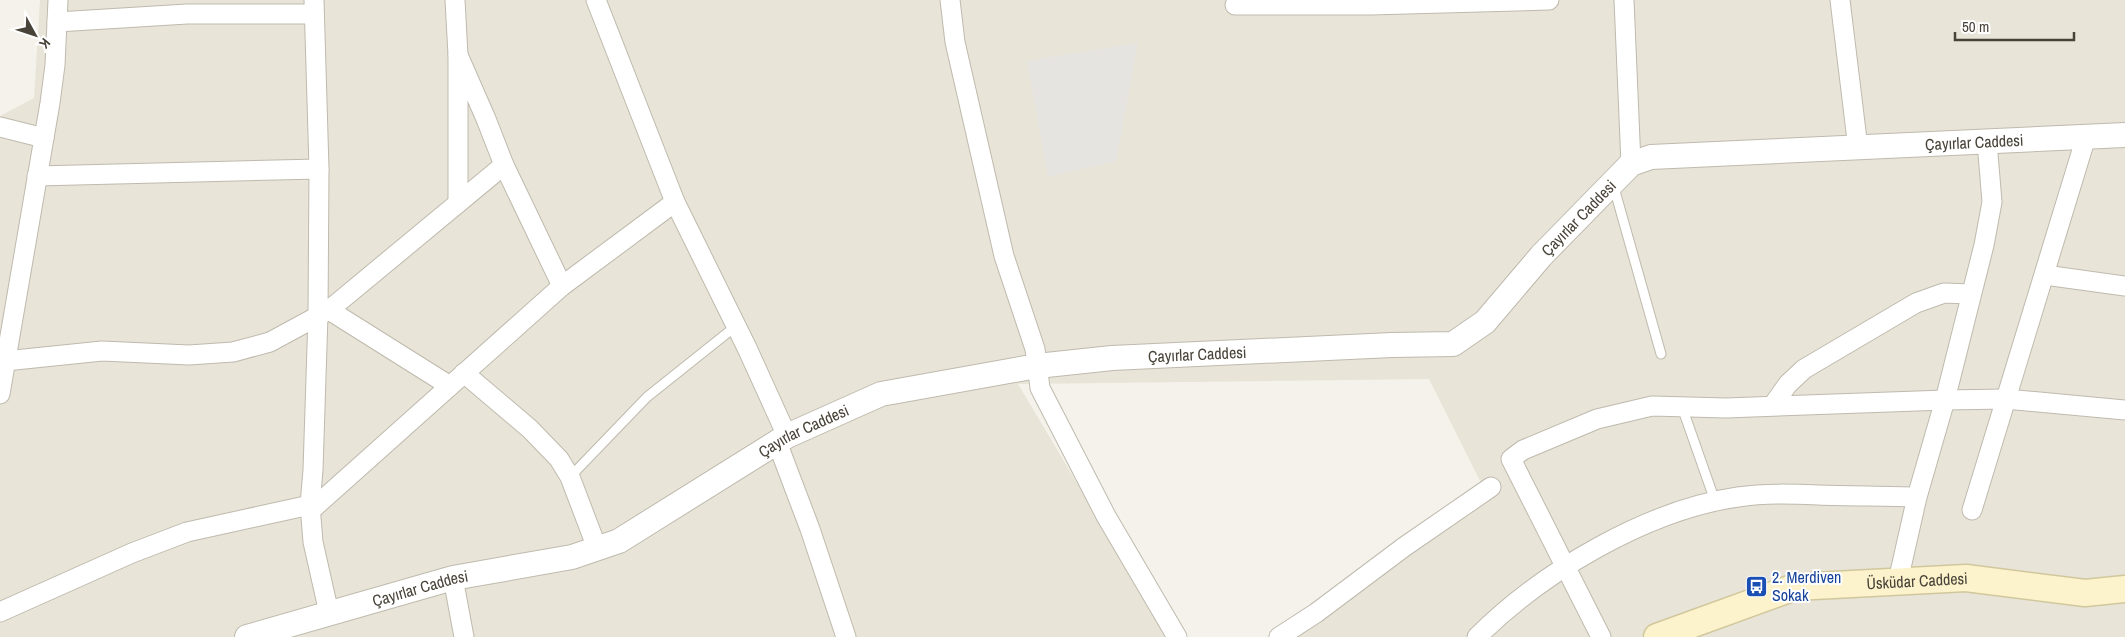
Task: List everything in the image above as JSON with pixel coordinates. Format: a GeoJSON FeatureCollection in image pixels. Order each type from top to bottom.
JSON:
{"type":"FeatureCollection","features":[{"type":"Feature","properties":{"kind":"main road","name":"Üsküdar Caddesi"},"geometry":{"type":"LineString","coordinates":[[1657,637],[1795,587],[1966,578],[2085,594],[2125,589]]}},
{"type":"Feature","properties":{"kind":"street"},"geometry":{"type":"LineString","coordinates":[[0,394],[55,65],[58,0]]}},
{"type":"Feature","properties":{"kind":"street"},"geometry":{"type":"LineString","coordinates":[[455,0],[458,55],[458,203]]}},
{"type":"Feature","properties":{"kind":"street"},"geometry":{"type":"LineString","coordinates":[[596,0],[675,202],[736,326],[782,439],[846,637]]}},
{"type":"Feature","properties":{"kind":"street"},"geometry":{"type":"LineString","coordinates":[[950,0],[955,42],[1004,256],[1035,349],[1040,388],[1106,516],[1177,637]]}},
{"type":"Feature","properties":{"kind":"street"},"geometry":{"type":"LineString","coordinates":[[1235,5],[1371,5],[1549,0]]}},
{"type":"Feature","properties":{"kind":"street"},"geometry":{"type":"LineString","coordinates":[[1624,0],[1631,164]]}},
{"type":"Feature","properties":{"kind":"street"},"geometry":{"type":"LineString","coordinates":[[1840,0],[1858,148]]}},
{"type":"Feature","properties":{"kind":"street"},"geometry":{"type":"LineString","coordinates":[[57,22],[314,7],[324,313],[310,508],[313,542],[329,613]]}},
{"type":"Feature","properties":{"kind":"street"},"geometry":{"type":"LineString","coordinates":[[458,55],[504,164],[562,286]]}},
{"type":"Feature","properties":{"kind":"street"},"geometry":{"type":"LineString","coordinates":[[0,127],[44,138]]}},
{"type":"Feature","properties":{"kind":"street","name":"Çayırlar Caddesi"},"geometry":{"type":"LineString","coordinates":[[247,637],[453,578],[572,556],[619,542],[782,439],[881,394],[1037,366],[1112,358],[1392,345],[1453,344],[1485,322],[1540,256],[1631,164],[1651,157],[2125,135]]}},
{"type":"Feature","properties":{"kind":"street"},"geometry":{"type":"LineString","coordinates":[[1972,510],[2086,137]]}},
{"type":"Feature","properties":{"kind":"street"},"geometry":{"type":"LineString","coordinates":[[1898,581],[1917,497],[1945,400],[1992,202],[1987,142]]}},
{"type":"Feature","properties":{"kind":"street"},"geometry":{"type":"LineString","coordinates":[[5,361],[102,351],[188,355],[233,352],[270,342],[324,313],[504,164]]}},
{"type":"Feature","properties":{"kind":"street"},"geometry":{"type":"LineString","coordinates":[[37,176],[319,170]]}},
{"type":"Feature","properties":{"kind":"street"},"geometry":{"type":"LineString","coordinates":[[0,612],[132,553],[187,532],[310,508],[562,286],[675,202]]}},
{"type":"Feature","properties":{"kind":"street"},"geometry":{"type":"LineString","coordinates":[[2045,275],[2125,286]]}},
{"type":"Feature","properties":{"kind":"street"},"geometry":{"type":"LineString","coordinates":[[1773,405],[1788,384],[1804,369],[1916,303],[1944,294],[1971,294]]}},
{"type":"Feature","properties":{"kind":"street"},"geometry":{"type":"LineString","coordinates":[[324,313],[450,386]]}},
{"type":"Feature","properties":{"kind":"street"},"geometry":{"type":"LineString","coordinates":[[464,373],[530,429],[559,459],[570,477],[597,548]]}},
{"type":"Feature","properties":{"kind":"street"},"geometry":{"type":"LineString","coordinates":[[1601,637],[1511,459],[1523,450],[1597,419],[1652,406],[1726,408],[1945,400],[2006,400],[2125,410]]}},
{"type":"Feature","properties":{"kind":"street"},"geometry":{"type":"LineString","coordinates":[[1279,637],[1316,613],[1404,547],[1491,487]]}},
{"type":"Feature","properties":{"kind":"street"},"geometry":{"type":"LineString","coordinates":[[1477,637],[1514,603],[1566,567],[1637,528],[1674,512],[1715,501],[1780,494],[1917,497]]}},
{"type":"Feature","properties":{"kind":"street"},"geometry":{"type":"LineString","coordinates":[[453,578],[464,637]]}},
{"type":"Feature","properties":{"kind":"lane"},"geometry":{"type":"LineString","coordinates":[[1612,182],[1662,354]]}},
{"type":"Feature","properties":{"kind":"lane"},"geometry":{"type":"LineString","coordinates":[[570,477],[662,384],[736,326]]}},
{"type":"Feature","properties":{"kind":"lane"},"geometry":{"type":"LineString","coordinates":[[1682,407],[1715,501]]}},
{"type":"Feature","properties":{"kind":"shaded area"},"geometry":{"type":"Polygon","coordinates":[[[40,0],[2125,0],[2125,637],[1278,637],[1487,495],[1429,379],[1018,384],[1169,637],[0,637],[0,116],[34,98],[40,0]]]}},
{"type":"Feature","properties":{"kind":"shaded area"},"geometry":{"type":"Polygon","coordinates":[[[1138,43],[1116,161],[1048,177],[1027,62],[1138,43]]]}},
{"type":"Feature","properties":{"kind":"place","name":"2. Merdiven Sokak"},"geometry":{"type":"Point","coordinates":[1756,586]}}]}
